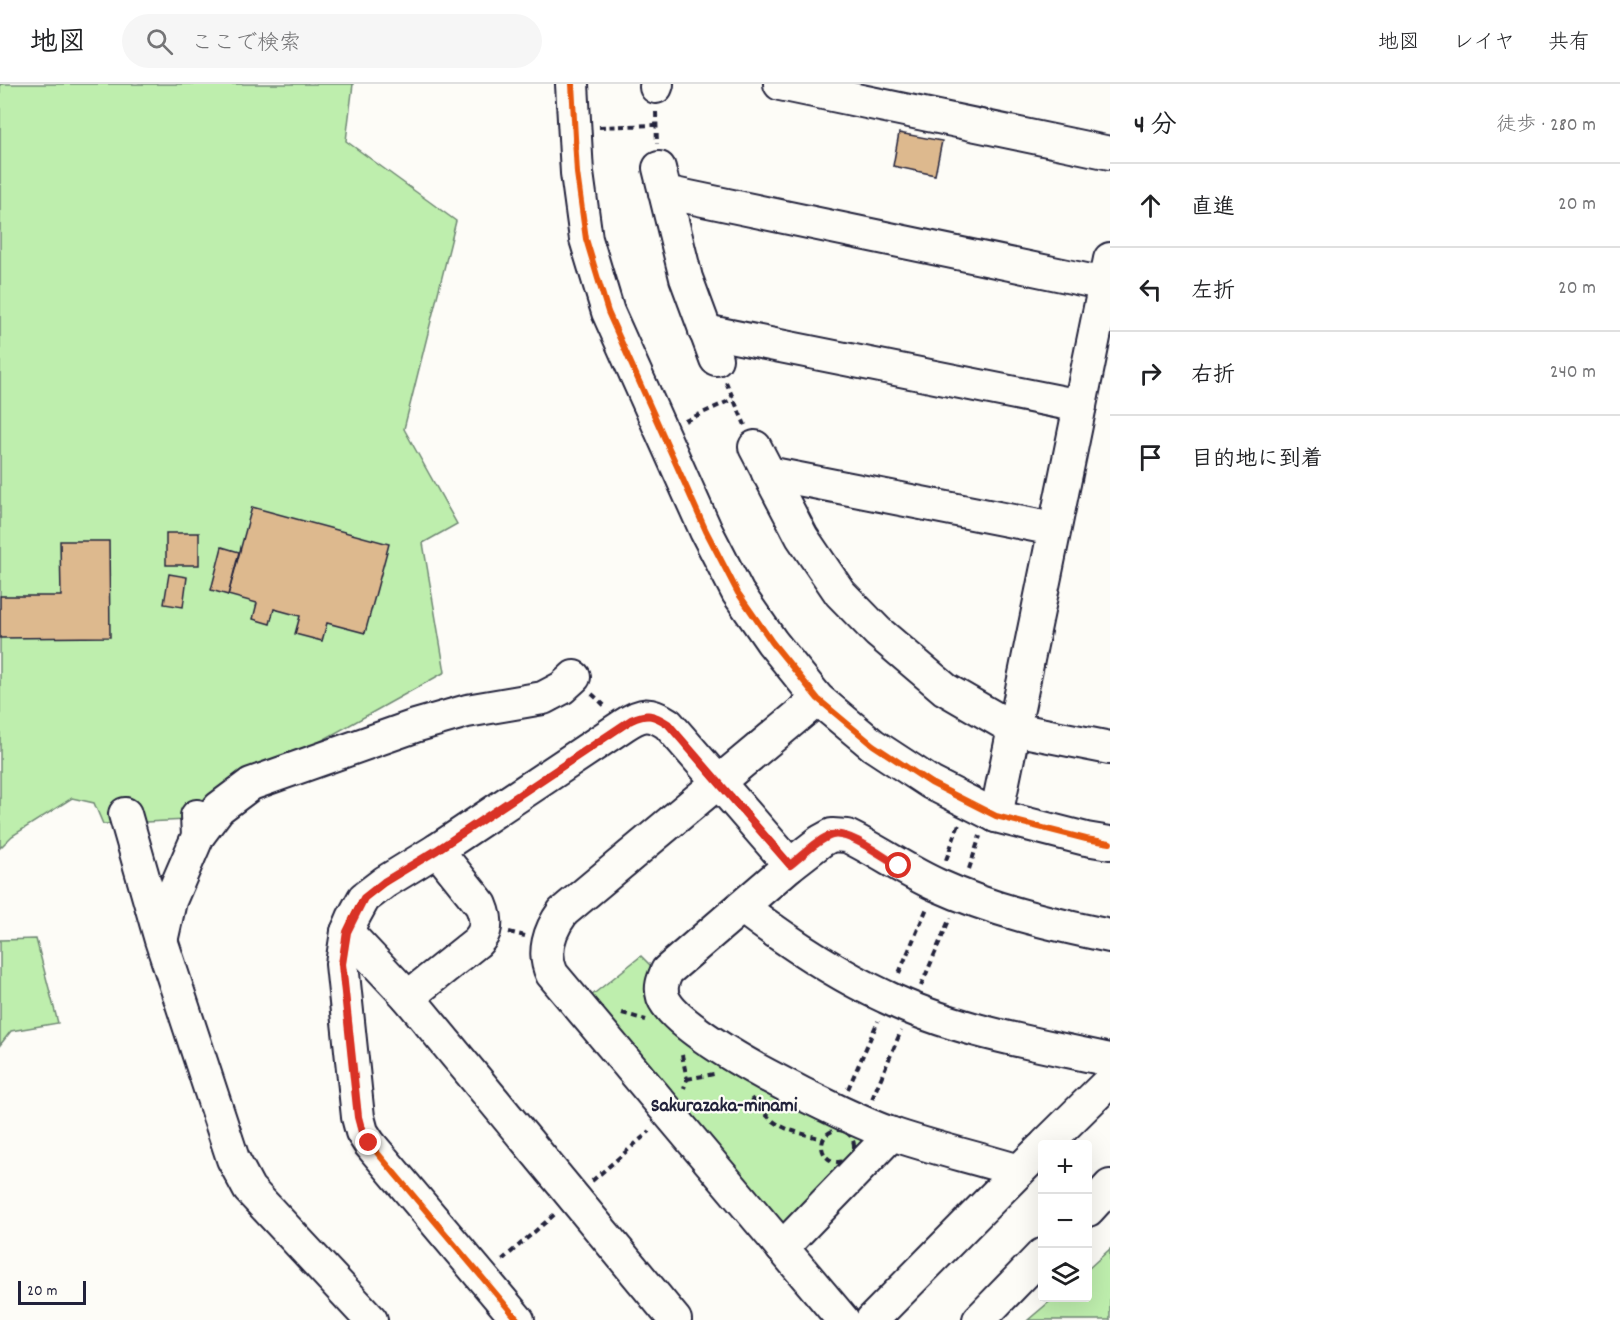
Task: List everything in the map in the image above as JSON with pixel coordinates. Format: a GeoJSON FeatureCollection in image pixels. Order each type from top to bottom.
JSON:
{"type":"FeatureCollection","features":[{"type":"Feature","properties":{"kind":"street"},"geometry":{"type":"LineString","coordinates":[[572,84],[577,173],[586,239],[608,312],[706,531],[738,593],[772,642],[818,699],[873,745],[932,783],[996,816],[1110,843]]}},
{"type":"Feature","properties":{"kind":"street"},"geometry":{"type":"LineString","coordinates":[[780,84],[1110,153]]}},
{"type":"Feature","properties":{"kind":"street"},"geometry":{"type":"LineString","coordinates":[[996,816],[1108,276],[662,180],[686,278],[710,345],[1080,406]]}},
{"type":"Feature","properties":{"kind":"street"},"geometry":{"type":"LineString","coordinates":[[761,460],[1054,529]]}},
{"type":"Feature","properties":{"kind":"street"},"geometry":{"type":"LineString","coordinates":[[761,460],[802,537],[840,593],[879,632],[945,689],[1014,729],[1110,748]]}},
{"type":"Feature","properties":{"kind":"street"},"geometry":{"type":"LineString","coordinates":[[162,940],[170,901],[198,824],[251,784],[415,726],[467,711],[543,698],[562,688],[574,677]]}},
{"type":"Feature","properties":{"kind":"street"},"geometry":{"type":"LineString","coordinates":[[818,699],[563,912],[552,927],[547,963],[552,974],[843,1320]]}},
{"type":"Feature","properties":{"kind":"street"},"geometry":{"type":"LineString","coordinates":[[518,1320],[362,1132],[358,1117],[342,964],[347,932],[364,898],[384,882],[437,850],[642,715],[656,716],[668,724],[790,865]]}},
{"type":"Feature","properties":{"kind":"street"},"geometry":{"type":"LineString","coordinates":[[125,814],[162,940],[233,1159],[249,1189],[371,1320]]}},
{"type":"Feature","properties":{"kind":"street"},"geometry":{"type":"LineString","coordinates":[[1019,1171],[892,1134],[838,1112],[760,1072],[692,1029],[671,1010],[664,998],[661,984],[667,971],[743,908],[790,865],[832,835],[847,836],[937,885],[980,903],[1043,921],[1110,936]]}},
{"type":"Feature","properties":{"kind":"street"},"geometry":{"type":"LineString","coordinates":[[408,997],[477,942],[483,936],[486,927],[481,905],[437,850]]}},
{"type":"Feature","properties":{"kind":"street"},"geometry":{"type":"LineString","coordinates":[[743,908],[800,950],[836,972],[888,998],[935,1016],[993,1033],[1110,1060]]}},
{"type":"Feature","properties":{"kind":"street"},"geometry":{"type":"LineString","coordinates":[[347,932],[408,997],[675,1320]]}},
{"type":"Feature","properties":{"kind":"street"},"geometry":{"type":"LineString","coordinates":[[1050,1140],[1110,1081]]}},
{"type":"Feature","properties":{"kind":"street"},"geometry":{"type":"LineString","coordinates":[[782,1248],[892,1134]]}},
{"type":"Feature","properties":{"kind":"street"},"geometry":{"type":"LineString","coordinates":[[872,1320],[1038,1152]]}},
{"type":"Feature","properties":{"kind":"street"},"geometry":{"type":"LineString","coordinates":[[1092,1206],[1110,1186]]}},
{"type":"Feature","properties":{"kind":"street"},"geometry":{"type":"LineString","coordinates":[[979,1320],[1038,1260]]}},
{"type":"Feature","properties":{"kind":"path"},"geometry":{"type":"LineString","coordinates":[[656,86],[655,126],[662,180]]}},
{"type":"Feature","properties":{"kind":"path"},"geometry":{"type":"LineString","coordinates":[[597,127],[655,126]]}},
{"type":"Feature","properties":{"kind":"path"},"geometry":{"type":"LineString","coordinates":[[710,345],[761,460]]}},
{"type":"Feature","properties":{"kind":"path"},"geometry":{"type":"LineString","coordinates":[[685,421],[733,399]]}},
{"type":"Feature","properties":{"kind":"path"},"geometry":{"type":"LineString","coordinates":[[574,677],[624,725]]}},
{"type":"Feature","properties":{"kind":"path"},"geometry":{"type":"LineString","coordinates":[[486,927],[549,942]]}},
{"type":"Feature","properties":{"kind":"path"},"geometry":{"type":"LineString","coordinates":[[620,1012],[640,1020],[654,1021],[671,1010]]}},
{"type":"Feature","properties":{"kind":"path"},"geometry":{"type":"LineString","coordinates":[[669,1114],[678,1102],[687,1078],[682,1053]]}},
{"type":"Feature","properties":{"kind":"path"},"geometry":{"type":"LineString","coordinates":[[687,1078],[725,1075]]}},
{"type":"Feature","properties":{"kind":"path"},"geometry":{"type":"LineString","coordinates":[[743,1090],[772,1122],[783,1128],[823,1139]]}},
{"type":"Feature","properties":{"kind":"path"},"geometry":{"type":"LineString","coordinates":[[831,1131],[848,1133],[854,1143],[852,1154],[844,1161],[833,1162],[822,1150],[823,1139],[831,1131]]}},
{"type":"Feature","properties":{"kind":"green space"},"geometry":{"type":"Polygon","coordinates":[[[0,84],[353,84],[346,141],[456,221],[404,429],[457,524],[423,543],[445,672],[233,790],[230,818],[103,824],[94,803],[72,798],[12,836],[0,848],[0,84]]]}},
{"type":"Feature","properties":{"kind":"green space"},"geometry":{"type":"Polygon","coordinates":[[[36,939],[58,1023],[11,1031],[0,1045],[0,940],[36,939]]]}},
{"type":"Feature","properties":{"kind":"green space"},"geometry":{"type":"Polygon","coordinates":[[[641,956],[655,970],[652,983],[862,1131],[867,1142],[788,1223],[780,1223],[586,1000],[641,956]]]}},
{"type":"Feature","properties":{"kind":"green space"},"geometry":{"type":"Polygon","coordinates":[[[1110,1249],[1110,1320],[1028,1320],[1049,1302],[1092,1302],[1092,1265],[1110,1249]]]}},
{"type":"Feature","properties":{"kind":"building"},"geometry":{"type":"Polygon","coordinates":[[[899,133],[942,141],[935,175],[893,166],[899,133]]]}},
{"type":"Feature","properties":{"kind":"building"},"geometry":{"type":"Polygon","coordinates":[[[252,507],[389,544],[365,633],[327,623],[322,641],[295,634],[300,616],[274,609],[270,624],[253,619],[257,603],[228,595],[252,507]]]}},
{"type":"Feature","properties":{"kind":"building"},"geometry":{"type":"Polygon","coordinates":[[[166,533],[199,533],[199,565],[166,565],[166,533]]]}},
{"type":"Feature","properties":{"kind":"building"},"geometry":{"type":"Polygon","coordinates":[[[60,541],[109,541],[110,637],[0,638],[0,596],[61,596],[60,541]]]}},
{"type":"Feature","properties":{"kind":"building"},"geometry":{"type":"Polygon","coordinates":[[[222,547],[239,552],[228,595],[211,590],[222,547]]]}},
{"type":"Feature","properties":{"kind":"building"},"geometry":{"type":"Polygon","coordinates":[[[169,574],[187,577],[183,607],[164,604],[169,574]]]}},
{"type":"Feature","properties":{"kind":"cycle path"},"geometry":{"type":"LineString","coordinates":[[572,84],[577,173],[586,239],[608,312],[706,531],[738,593],[772,642],[818,699],[873,745],[931,783],[996,816],[1110,843]]}},
{"type":"Feature","properties":{"kind":"cycle path"},"geometry":{"type":"LineString","coordinates":[[518,1320],[362,1132],[358,1117],[342,964],[347,932],[364,898],[624,725],[646,715],[656,717],[668,724],[790,865]]}},
{"type":"Feature","properties":{"kind":"district","name":"Sakurazaka-minami"},"geometry":{"type":"Point","coordinates":[724,1104]}},
{"type":"Feature","properties":{"kind":"route"},"geometry":{"type":"LineString","coordinates":[[369,1143],[362,1132],[358,1117],[342,964],[347,932],[364,898],[384,882],[437,850],[631,720],[642,715],[656,716],[668,724],[790,865],[832,835],[847,836],[899,866]]}}]}
